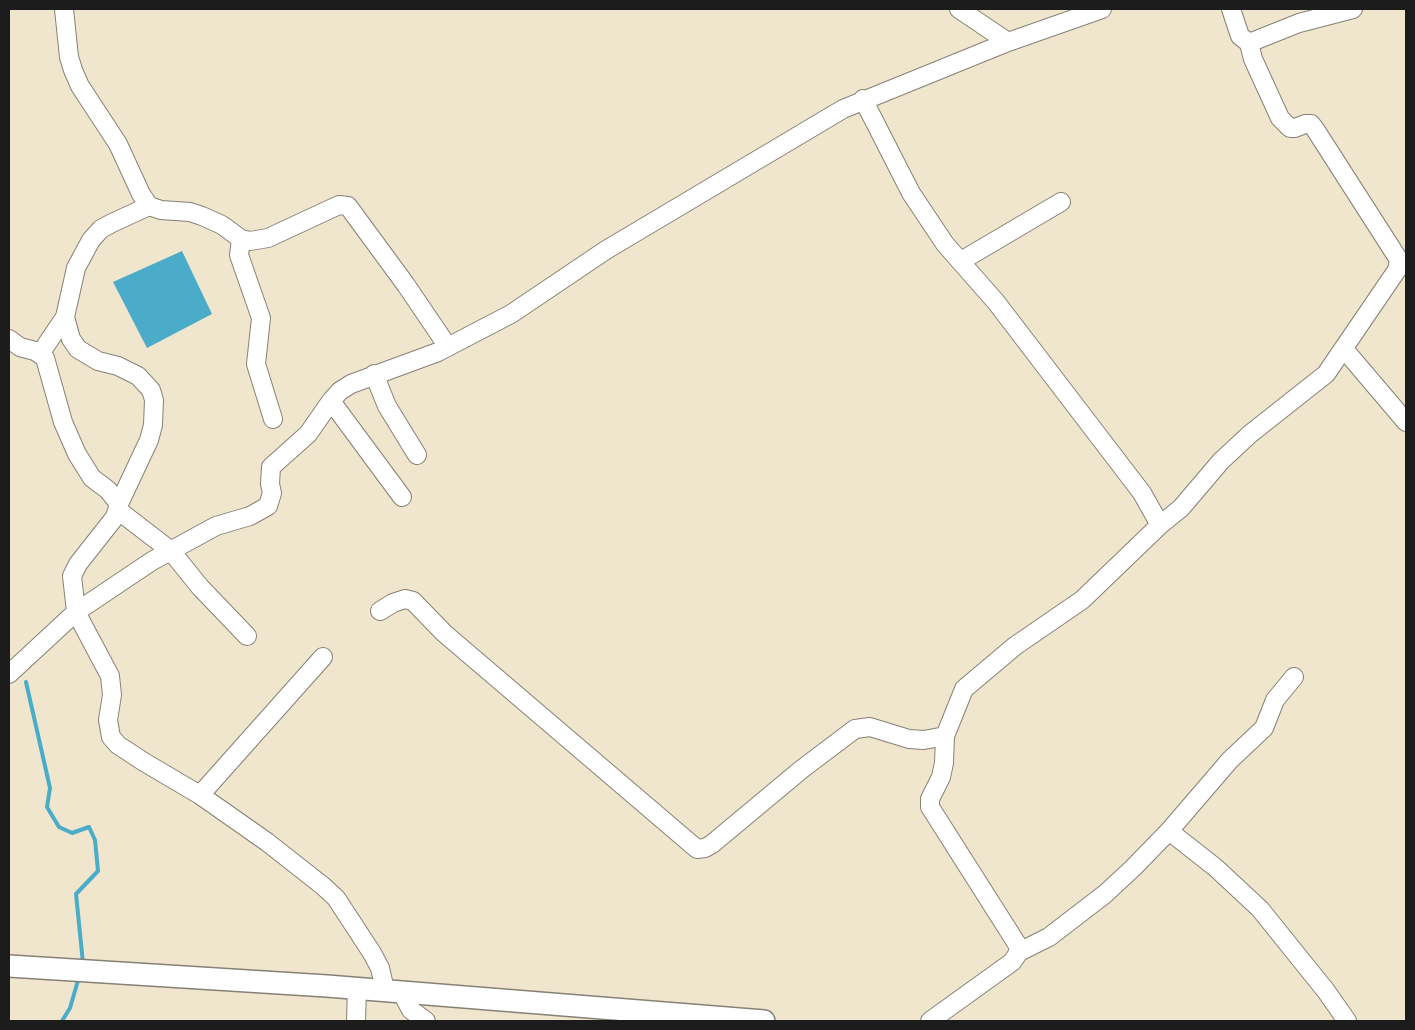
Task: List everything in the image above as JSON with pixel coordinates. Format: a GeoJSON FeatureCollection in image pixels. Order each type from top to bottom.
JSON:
{"type":"FeatureCollection","features":[{"type":"Feature","properties":{"kind":"main road"},"geometry":{"type":"LineString","coordinates":[[9,966],[357,988],[602,1015],[764,1021]]}},
{"type":"Feature","properties":{"kind":"street"},"geometry":{"type":"LineString","coordinates":[[64,9],[70,57],[77,78],[118,144],[141,194],[149,206],[161,210],[190,212],[222,225],[241,239],[259,241],[332,208],[348,206],[411,292],[448,347]]}},
{"type":"Feature","properties":{"kind":"street"},"geometry":{"type":"LineString","coordinates":[[959,9],[1008,42]]}},
{"type":"Feature","properties":{"kind":"street"},"geometry":{"type":"LineString","coordinates":[[9,674],[76,612],[152,561],[216,526],[250,516],[268,506],[272,493],[270,484],[271,467],[308,434],[331,401],[340,391],[351,384],[374,374],[417,361],[511,314],[606,250],[843,109],[863,99],[1008,42],[1102,9]]}},
{"type":"Feature","properties":{"kind":"street"},"geometry":{"type":"LineString","coordinates":[[1019,952],[1017,944],[930,807],[930,799],[941,777],[946,736],[959,696],[970,682],[1015,646],[1082,600],[1160,525],[1181,508],[1221,461],[1243,440],[1326,374],[1398,270],[1399,260],[1315,129],[1311,124],[1290,128],[1280,118],[1253,59],[1249,43],[1240,36],[1230,9]]}},
{"type":"Feature","properties":{"kind":"street"},"geometry":{"type":"LineString","coordinates":[[1249,43],[1299,23],[1353,9]]}},
{"type":"Feature","properties":{"kind":"street"},"geometry":{"type":"LineString","coordinates":[[863,99],[911,193],[945,244],[996,302],[1142,493],[1160,525]]}},
{"type":"Feature","properties":{"kind":"street"},"geometry":{"type":"LineString","coordinates":[[961,262],[1061,202]]}},
{"type":"Feature","properties":{"kind":"street"},"geometry":{"type":"LineString","coordinates":[[149,206],[101,229],[91,240],[76,268],[65,317],[48,344],[48,366],[63,422],[77,454],[92,478],[108,490],[119,507],[171,551],[200,587],[246,636]]}},
{"type":"Feature","properties":{"kind":"street"},"geometry":{"type":"LineString","coordinates":[[241,239],[239,255],[261,318],[256,364],[273,419]]}},
{"type":"Feature","properties":{"kind":"street"},"geometry":{"type":"LineString","coordinates":[[65,317],[71,339],[78,349],[98,361],[118,366],[138,376],[146,383],[154,400],[153,425],[149,440],[119,507],[78,564],[72,576],[76,612],[110,676],[112,695],[108,720],[111,737],[118,745],[200,795],[305,870],[336,898],[372,953],[393,991],[411,1010],[426,1021]]}},
{"type":"Feature","properties":{"kind":"street"},"geometry":{"type":"LineString","coordinates":[[9,339],[20,347],[48,344]]}},
{"type":"Feature","properties":{"kind":"street"},"geometry":{"type":"LineString","coordinates":[[1344,349],[1406,422]]}},
{"type":"Feature","properties":{"kind":"street"},"geometry":{"type":"LineString","coordinates":[[374,374],[390,412],[417,455]]}},
{"type":"Feature","properties":{"kind":"street"},"geometry":{"type":"LineString","coordinates":[[331,401],[402,497]]}},
{"type":"Feature","properties":{"kind":"street"},"geometry":{"type":"LineString","coordinates":[[380,611],[393,603],[405,599],[413,601],[444,632],[697,848],[705,848],[712,844],[802,769],[855,729],[870,727],[909,739],[924,740],[946,736]]}},
{"type":"Feature","properties":{"kind":"street"},"geometry":{"type":"LineString","coordinates":[[200,795],[323,657]]}},
{"type":"Feature","properties":{"kind":"street"},"geometry":{"type":"LineString","coordinates":[[930,1021],[1012,962],[1019,952],[1049,936],[1105,894],[1169,831],[1216,774],[1264,728],[1276,700],[1294,677]]}},
{"type":"Feature","properties":{"kind":"street"},"geometry":{"type":"LineString","coordinates":[[1169,831],[1216,868],[1260,909],[1326,991],[1347,1021]]}},
{"type":"Feature","properties":{"kind":"street"},"geometry":{"type":"LineString","coordinates":[[356,1021],[357,988]]}},
{"type":"Feature","properties":{"kind":"water"},"geometry":{"type":"Polygon","coordinates":[[[182,251],[212,314],[147,348],[113,282],[182,251]]]}},
{"type":"Feature","properties":{"kind":"waterway"},"geometry":{"type":"LineString","coordinates":[[26,682],[50,788],[47,807],[59,827],[72,833],[89,827],[95,840],[98,871],[76,894],[83,963]]}},
{"type":"Feature","properties":{"kind":"waterway"},"geometry":{"type":"LineString","coordinates":[[62,1021],[70,1008],[79,977]]}}]}
